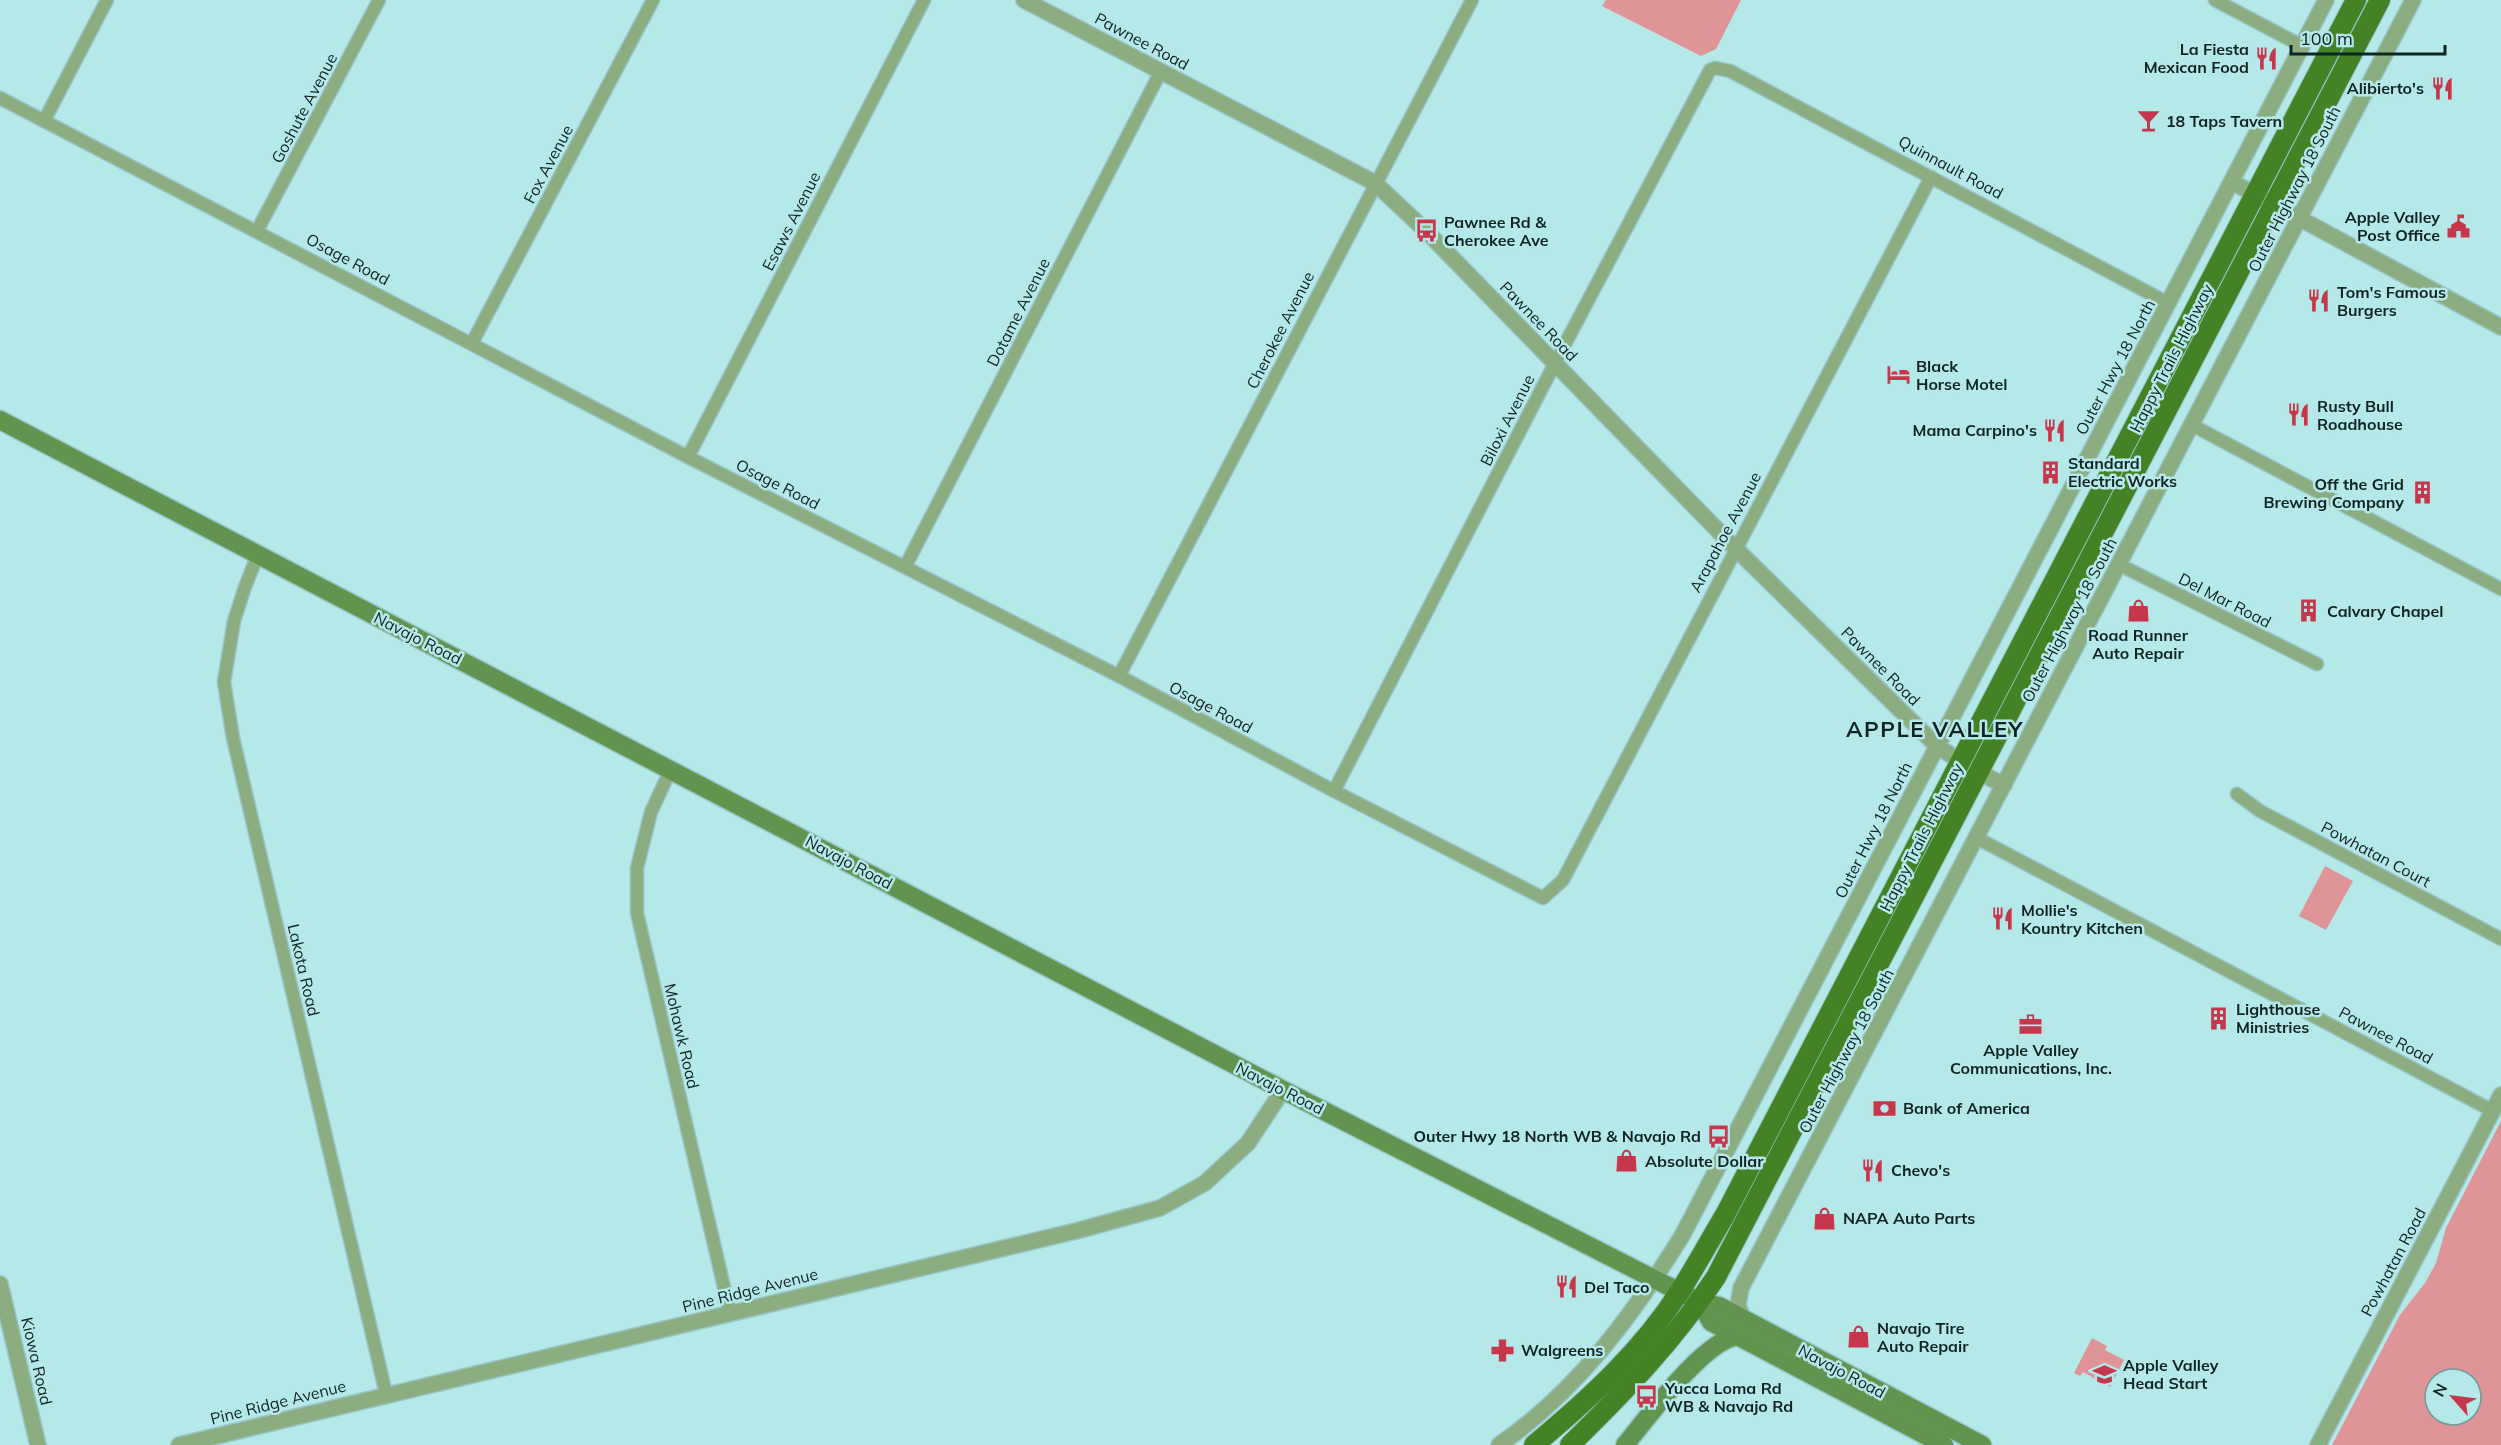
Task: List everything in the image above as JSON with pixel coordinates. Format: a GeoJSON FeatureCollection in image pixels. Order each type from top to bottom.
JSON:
{"type":"FeatureCollection","features":[{"type":"Feature","properties":{"kind":"main road","name":"Happy Trails Highway"},"geometry":{"type":"LineString","coordinates":[[1534,1445],[1596,1391],[1632,1353],[1680,1292],[1725,1215],[2356,0]]}},
{"type":"Feature","properties":{"kind":"main road","name":"Happy Trails Highway"},"geometry":{"type":"LineString","coordinates":[[1570,1445],[1639,1377],[1700,1302],[1716,1277],[2380,0]]}},
{"type":"Feature","properties":{"kind":"main road","name":"Navajo Road"},"geometry":{"type":"LineString","coordinates":[[0,420],[1283,1090],[1700,1302],[1715,1314],[1740,1327],[1982,1445]]}},
{"type":"Feature","properties":{"kind":"main road"},"geometry":{"type":"LineString","coordinates":[[1980,773],[1975,765],[1974,756],[2016,673],[2017,654]]}},
{"type":"Feature","properties":{"kind":"main road"},"geometry":{"type":"LineString","coordinates":[[1918,890],[1922,865],[1965,779],[1960,761]]}},
{"type":"Feature","properties":{"kind":"main road"},"geometry":{"type":"LineString","coordinates":[[1699,1358],[1715,1314]]}},
{"type":"Feature","properties":{"kind":"main road"},"geometry":{"type":"LineString","coordinates":[[1625,1445],[1699,1358],[1740,1327]]}},
{"type":"Feature","properties":{"kind":"main road","name":"Navajo Road"},"geometry":{"type":"LineString","coordinates":[[1740,1327],[1944,1445]]}},
{"type":"Feature","properties":{"kind":"street"},"geometry":{"type":"LineString","coordinates":[[44,121],[107,0]]}},
{"type":"Feature","properties":{"kind":"street","name":"Goshute Avenue"},"geometry":{"type":"LineString","coordinates":[[257,231],[379,0]]}},
{"type":"Feature","properties":{"kind":"street","name":"Fox Avenue"},"geometry":{"type":"LineString","coordinates":[[472,343],[653,0]]}},
{"type":"Feature","properties":{"kind":"street","name":"Esaws Avenue"},"geometry":{"type":"LineString","coordinates":[[688,457],[924,0]]}},
{"type":"Feature","properties":{"kind":"street","name":"Pawnee Road"},"geometry":{"type":"LineString","coordinates":[[1024,0],[1375,183],[1426,231],[1735,548],[1937,746],[1960,761]]}},
{"type":"Feature","properties":{"kind":"street","name":"Cherokee Avenue"},"geometry":{"type":"LineString","coordinates":[[1119,676],[1472,0]]}},
{"type":"Feature","properties":{"kind":"street"},"geometry":{"type":"LineString","coordinates":[[2215,0],[2302,46]]}},
{"type":"Feature","properties":{"kind":"street","name":"Outer Hwy 18 North"},"geometry":{"type":"LineString","coordinates":[[1499,1445],[1537,1416],[1590,1364],[1617,1332],[1682,1236],[2326,0]]}},
{"type":"Feature","properties":{"kind":"street","name":"Outer Highway 18 South"},"geometry":{"type":"LineString","coordinates":[[1741,1288],[2413,0]]}},
{"type":"Feature","properties":{"kind":"street","name":"Quinnault Road"},"geometry":{"type":"LineString","coordinates":[[1715,68],[1730,71],[2168,303]]}},
{"type":"Feature","properties":{"kind":"street","name":"Biloxi Avenue"},"geometry":{"type":"LineString","coordinates":[[1334,792],[1706,75],[1715,68]]}},
{"type":"Feature","properties":{"kind":"street","name":"Dotame Avenue"},"geometry":{"type":"LineString","coordinates":[[905,567],[1161,71]]}},
{"type":"Feature","properties":{"kind":"street","name":"Osage Road"},"geometry":{"type":"LineString","coordinates":[[0,98],[688,457],[1119,676],[1334,792],[1543,898]]}},
{"type":"Feature","properties":{"kind":"street","name":"Arapahoe Avenue"},"geometry":{"type":"LineString","coordinates":[[1543,898],[1563,880],[1931,177]]}},
{"type":"Feature","properties":{"kind":"street"},"geometry":{"type":"LineString","coordinates":[[2232,182],[2501,327]]}},
{"type":"Feature","properties":{"kind":"street"},"geometry":{"type":"LineString","coordinates":[[2192,425],[2501,589]]}},
{"type":"Feature","properties":{"kind":"street","name":"Lakota Road"},"geometry":{"type":"LineString","coordinates":[[258,554],[234,621],[224,682],[233,738],[386,1394]]}},
{"type":"Feature","properties":{"kind":"street","name":"Del Mar Road"},"geometry":{"type":"LineString","coordinates":[[2118,564],[2317,664]]}},
{"type":"Feature","properties":{"kind":"street","name":"Mohawk Road"},"geometry":{"type":"LineString","coordinates":[[671,769],[651,812],[637,868],[637,913],[730,1313]]}},
{"type":"Feature","properties":{"kind":"street"},"geometry":{"type":"LineString","coordinates":[[1980,773],[2004,785]]}},
{"type":"Feature","properties":{"kind":"street","name":"Powhatan Court"},"geometry":{"type":"LineString","coordinates":[[2237,794],[2260,811],[2501,939]]}},
{"type":"Feature","properties":{"kind":"street","name":"Pawnee Road"},"geometry":{"type":"LineString","coordinates":[[1977,838],[2493,1111]]}},
{"type":"Feature","properties":{"kind":"street","name":"Pine Ridge Avenue"},"geometry":{"type":"LineString","coordinates":[[180,1445],[1080,1230],[1160,1208],[1205,1183],[1248,1143],[1283,1090]]}},
{"type":"Feature","properties":{"kind":"street","name":"Powhatan Road"},"geometry":{"type":"LineString","coordinates":[[2318,1445],[2501,1095]]}},
{"type":"Feature","properties":{"kind":"street","name":"Kiowa Road"},"geometry":{"type":"LineString","coordinates":[[0,1284],[38,1445]]}},
{"type":"Feature","properties":{"kind":"street"},"geometry":{"type":"LineString","coordinates":[[1715,1314],[1741,1288]]}},
{"type":"Feature","properties":{"kind":"street"},"geometry":{"type":"LineString","coordinates":[[1740,1327],[1738,1305],[1741,1288]]}},
{"type":"Feature","properties":{"kind":"shaded area"},"geometry":{"type":"Polygon","coordinates":[[[1606,0],[1741,0],[1716,49],[1701,56],[1602,6],[1606,0]]]}},
{"type":"Feature","properties":{"kind":"shaded area"},"geometry":{"type":"Polygon","coordinates":[[[2325,866],[2353,881],[2326,930],[2299,916],[2325,866]]]}},
{"type":"Feature","properties":{"kind":"shaded area"},"geometry":{"type":"Polygon","coordinates":[[[2501,1121],[2501,1445],[2332,1445],[2400,1315],[2425,1283],[2436,1263],[2446,1228],[2501,1121]]]}},
{"type":"Feature","properties":{"kind":"shaded area"},"geometry":{"type":"Polygon","coordinates":[[[2092,1338],[2107,1346],[2105,1350],[2124,1360],[2110,1387],[2083,1372],[2080,1376],[2074,1373],[2092,1338]]]}},
{"type":"Feature","properties":{"kind":"place","name":"La Fiesta Mexican Food"},"geometry":{"type":"Point","coordinates":[2267,58]}},
{"type":"Feature","properties":{"kind":"place","name":"Alibierto's"},"geometry":{"type":"Point","coordinates":[2442,88]}},
{"type":"Feature","properties":{"kind":"place","name":"18 Taps Tavern"},"geometry":{"type":"Point","coordinates":[2148,121]}},
{"type":"Feature","properties":{"kind":"place","name":"Apple Valley Post Office"},"geometry":{"type":"Point","coordinates":[2458,226]}},
{"type":"Feature","properties":{"kind":"place","name":"Pawnee Rd & Cherokee Ave"},"geometry":{"type":"Point","coordinates":[1426,231]}},
{"type":"Feature","properties":{"kind":"place","name":"Tom's Famous Burgers"},"geometry":{"type":"Point","coordinates":[2319,301]}},
{"type":"Feature","properties":{"kind":"place","name":"Black Horse Motel"},"geometry":{"type":"Point","coordinates":[1898,375]}},
{"type":"Feature","properties":{"kind":"place","name":"Rusty Bull Roadhouse"},"geometry":{"type":"Point","coordinates":[2299,415]}},
{"type":"Feature","properties":{"kind":"place","name":"Mama Carpino's"},"geometry":{"type":"Point","coordinates":[2055,430]}},
{"type":"Feature","properties":{"kind":"place","name":"Standard Electric Works"},"geometry":{"type":"Point","coordinates":[2050,472]}},
{"type":"Feature","properties":{"kind":"place","name":"Off the Grid Brewing Company"},"geometry":{"type":"Point","coordinates":[2422,493]}},
{"type":"Feature","properties":{"kind":"place","name":"Road Runner Auto Repair"},"geometry":{"type":"Point","coordinates":[2138,610]}},
{"type":"Feature","properties":{"kind":"place","name":"Calvary Chapel"},"geometry":{"type":"Point","coordinates":[2309,611]}},
{"type":"Feature","properties":{"kind":"place","name":"Mollie's Kountry Kitchen"},"geometry":{"type":"Point","coordinates":[2003,919]}},
{"type":"Feature","properties":{"kind":"place","name":"Lighthouse Ministries"},"geometry":{"type":"Point","coordinates":[2218,1018]}},
{"type":"Feature","properties":{"kind":"place","name":"Apple Valley Communications, Inc."},"geometry":{"type":"Point","coordinates":[2031,1025]}},
{"type":"Feature","properties":{"kind":"place","name":"Bank of America"},"geometry":{"type":"Point","coordinates":[1885,1108]}},
{"type":"Feature","properties":{"kind":"place","name":"Outer Hwy 18 North WB & Navajo Rd"},"geometry":{"type":"Point","coordinates":[1719,1136]}},
{"type":"Feature","properties":{"kind":"place","name":"Absolute Dollar"},"geometry":{"type":"Point","coordinates":[1627,1161]}},
{"type":"Feature","properties":{"kind":"place","name":"Chevo's"},"geometry":{"type":"Point","coordinates":[1873,1170]}},
{"type":"Feature","properties":{"kind":"place","name":"NAPA Auto Parts"},"geometry":{"type":"Point","coordinates":[1825,1218]}},
{"type":"Feature","properties":{"kind":"place","name":"Del Taco"},"geometry":{"type":"Point","coordinates":[1566,1287]}},
{"type":"Feature","properties":{"kind":"place","name":"Navajo Tire Auto Repair"},"geometry":{"type":"Point","coordinates":[1859,1337]}},
{"type":"Feature","properties":{"kind":"place","name":"Walgreens"},"geometry":{"type":"Point","coordinates":[1503,1350]}},
{"type":"Feature","properties":{"kind":"place","name":"Apple Valley Head Start"},"geometry":{"type":"Point","coordinates":[2105,1374]}},
{"type":"Feature","properties":{"kind":"place","name":"Yucca Loma Rd WB & Navajo Rd"},"geometry":{"type":"Point","coordinates":[1647,1397]}},
{"type":"Feature","properties":{"kind":"district","name":"APPLE VALLEY"},"geometry":{"type":"Point","coordinates":[1935,729]}}]}
